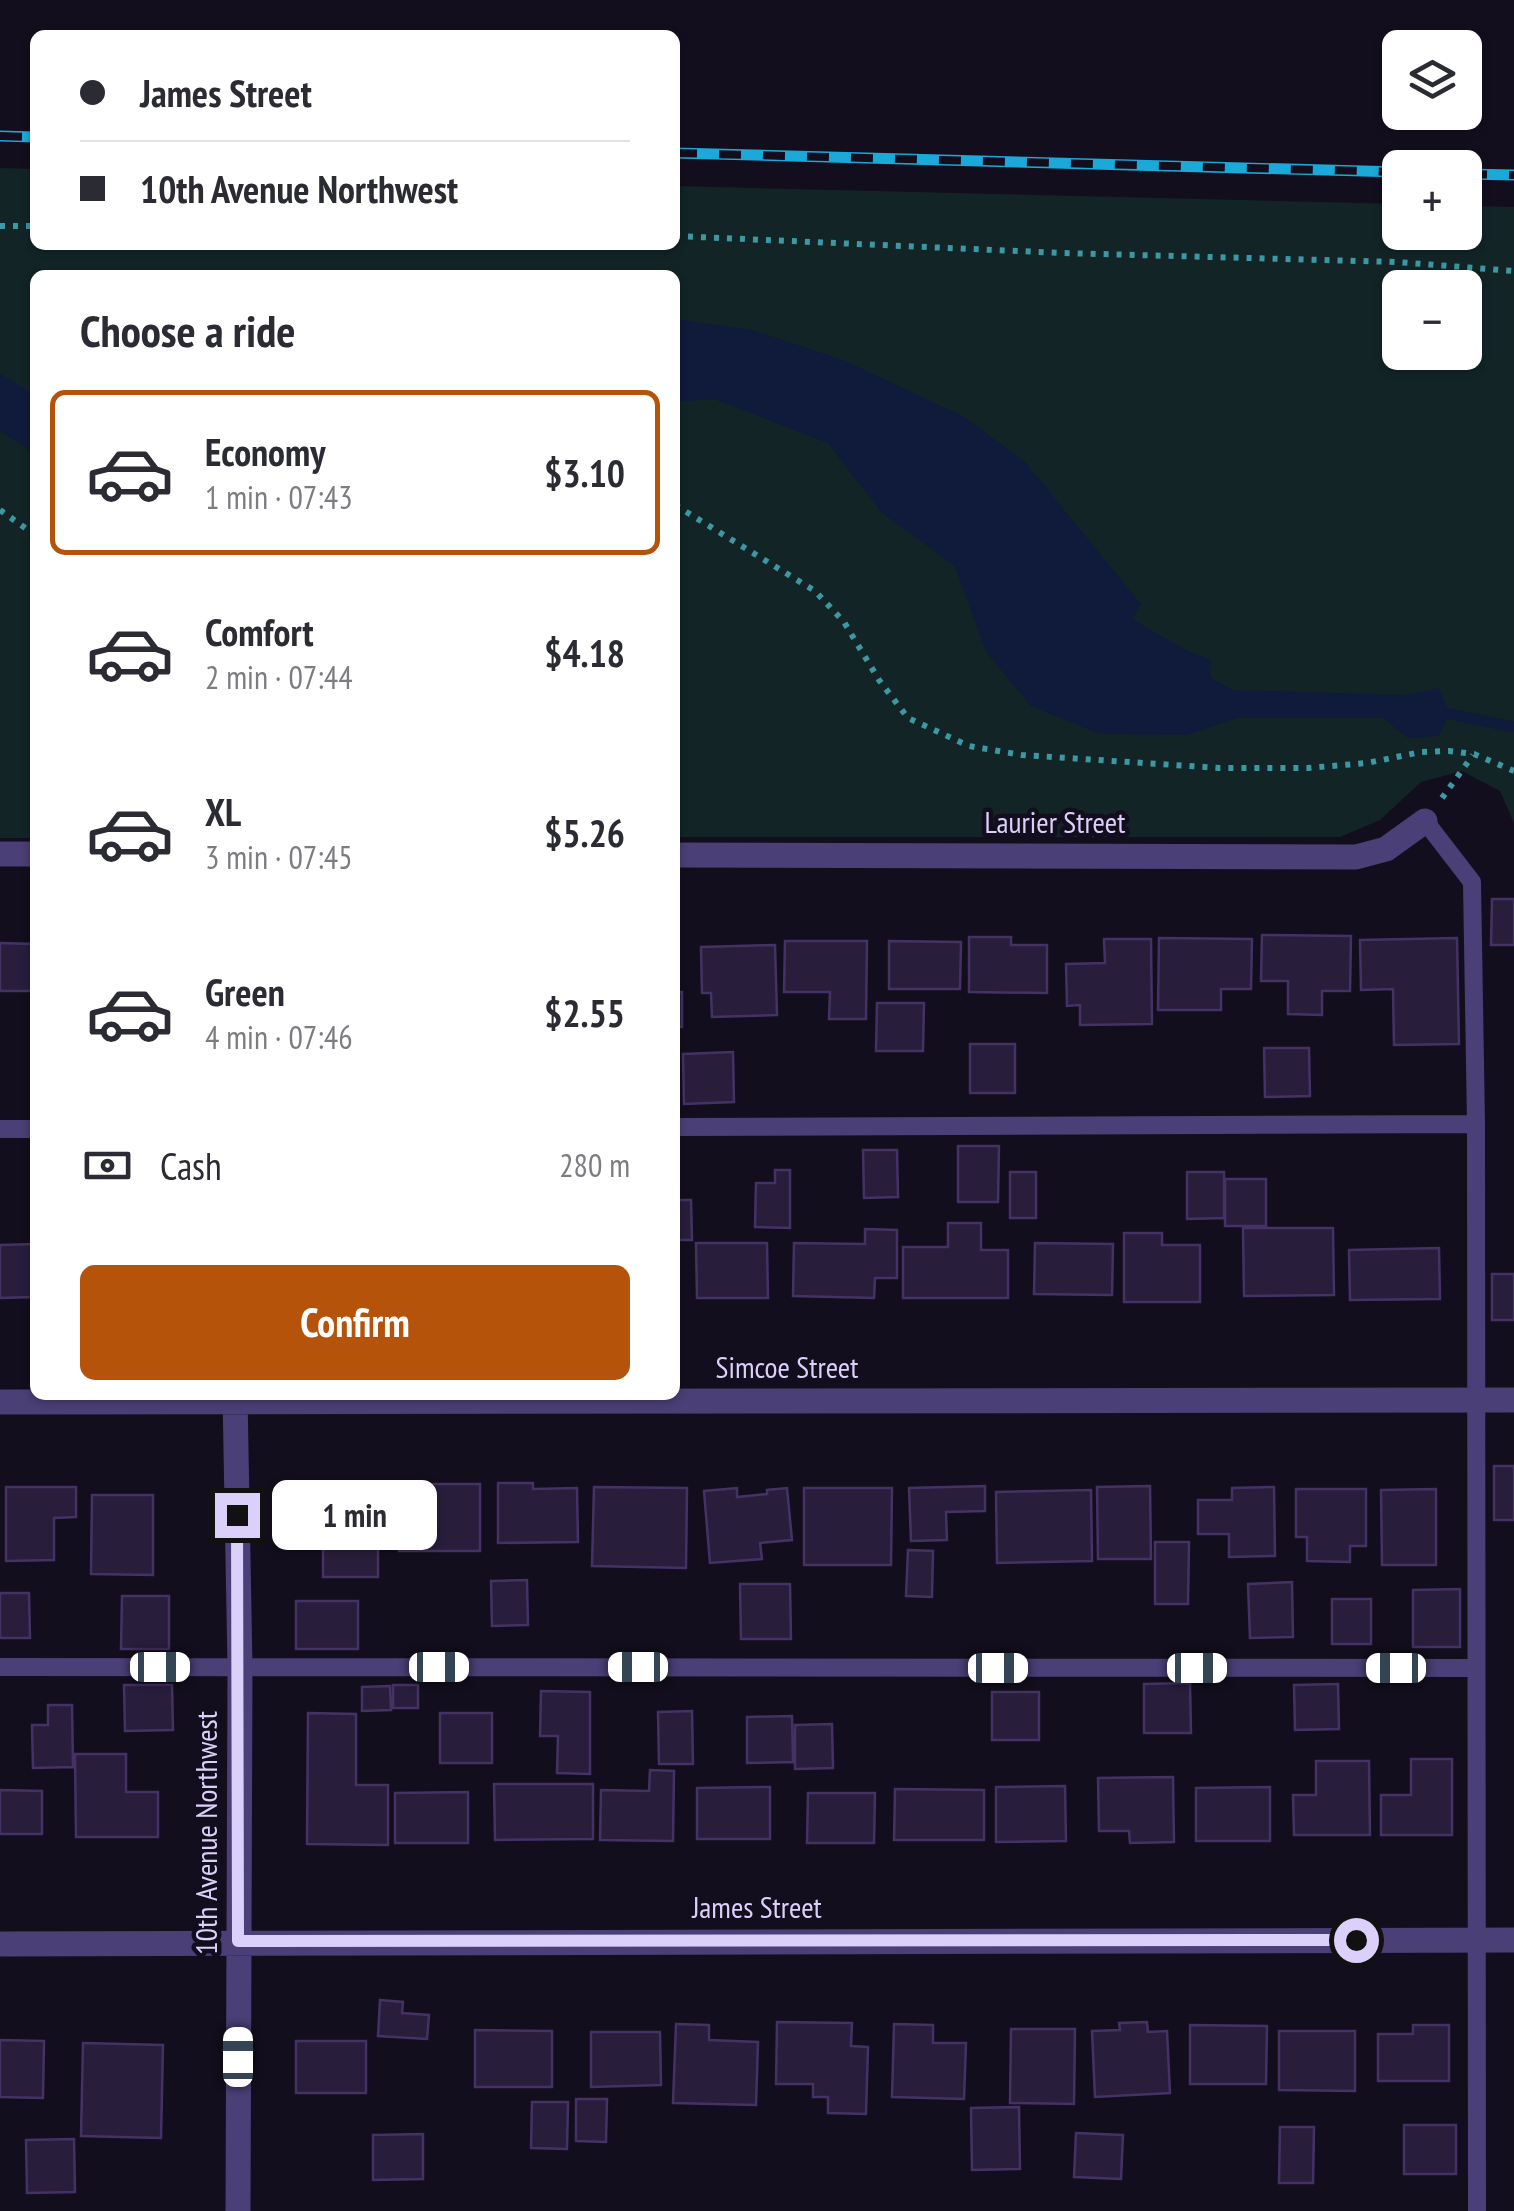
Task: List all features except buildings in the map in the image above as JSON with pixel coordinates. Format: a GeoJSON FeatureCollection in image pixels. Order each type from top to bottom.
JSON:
{"type":"FeatureCollection","features":[{"type":"Feature","properties":{"kind":"street","name":"Laurier Street"},"geometry":{"type":"LineString","coordinates":[[680,855],[1356,856],[1386,849],[1425,821]]}},
{"type":"Feature","properties":{"kind":"street"},"geometry":{"type":"LineString","coordinates":[[0,854],[30,854]]}},
{"type":"Feature","properties":{"kind":"street","name":"Simcoe Street"},"geometry":{"type":"LineString","coordinates":[[680,1399],[1514,1400]]}},
{"type":"Feature","properties":{"kind":"street","name":"Simcoe Street"},"geometry":{"type":"LineString","coordinates":[[0,1402],[118,1400]]}},
{"type":"Feature","properties":{"kind":"street","name":"10th Avenue Northwest"},"geometry":{"type":"LineString","coordinates":[[235,1400],[240,1667],[238,2211]]}},
{"type":"Feature","properties":{"kind":"street","name":"James Street"},"geometry":{"type":"LineString","coordinates":[[0,1944],[1514,1940]]}},
{"type":"Feature","properties":{"kind":"lane"},"geometry":{"type":"LineString","coordinates":[[1425,821],[1472,882],[1476,1124],[1477,2211]]}},
{"type":"Feature","properties":{"kind":"lane"},"geometry":{"type":"LineString","coordinates":[[680,1127],[1476,1124]]}},
{"type":"Feature","properties":{"kind":"lane"},"geometry":{"type":"LineString","coordinates":[[0,1129],[30,1129]]}},
{"type":"Feature","properties":{"kind":"lane"},"geometry":{"type":"LineString","coordinates":[[0,1667],[1476,1668]]}},
{"type":"Feature","properties":{"kind":"path"},"geometry":{"type":"LineString","coordinates":[[0,226],[30,226]]}},
{"type":"Feature","properties":{"kind":"path"},"geometry":{"type":"LineString","coordinates":[[680,236],[1397,262],[1514,271]]}},
{"type":"Feature","properties":{"kind":"path"},"geometry":{"type":"LineString","coordinates":[[680,508],[815,591],[844,622],[879,680],[908,718],[969,746],[1022,755],[1220,768],[1367,763],[1421,752],[1474,754],[1514,771]]}},
{"type":"Feature","properties":{"kind":"path"},"geometry":{"type":"LineString","coordinates":[[0,510],[30,532]]}},
{"type":"Feature","properties":{"kind":"path"},"geometry":{"type":"LineString","coordinates":[[1425,821],[1474,754]]}},
{"type":"Feature","properties":{"kind":"shaded area"},"geometry":{"type":"Polygon","coordinates":[[[0,168],[30,169],[30,250],[680,250],[680,186],[1382,204],[1382,250],[1482,250],[1482,206],[1514,207],[1514,823],[1500,791],[1462,771],[1421,782],[1380,820],[1340,837],[680,837],[680,270],[30,270],[30,838],[0,838],[0,168]]]}},
{"type":"Feature","properties":{"kind":"water"},"geometry":{"type":"Polygon","coordinates":[[[680,320],[752,330],[843,360],[964,417],[1025,462],[1141,604],[1132,619],[1189,652],[1210,659],[1211,678],[1232,690],[1406,695],[1439,688],[1450,714],[1438,736],[1408,738],[1383,718],[1237,718],[1187,735],[1100,734],[1031,706],[986,652],[955,566],[882,513],[828,443],[714,399],[680,402],[680,320]]]}},
{"type":"Feature","properties":{"kind":"water"},"geometry":{"type":"Polygon","coordinates":[[[0,374],[30,392],[30,451],[0,431],[0,374]]]}},
{"type":"Feature","properties":{"kind":"waterway"},"geometry":{"type":"LineString","coordinates":[[1450,714],[1514,727]]}},
{"type":"Feature","properties":{"kind":"railway"},"geometry":{"type":"LineString","coordinates":[[0,136],[30,137]]}},
{"type":"Feature","properties":{"kind":"railway"},"geometry":{"type":"LineString","coordinates":[[680,153],[1382,172]]}},
{"type":"Feature","properties":{"kind":"railway"},"geometry":{"type":"LineString","coordinates":[[1482,174],[1514,175]]}},
{"type":"Feature","properties":{"kind":"route"},"geometry":{"type":"LineString","coordinates":[[237,1515],[238,1941],[1356,1940]]}}]}
